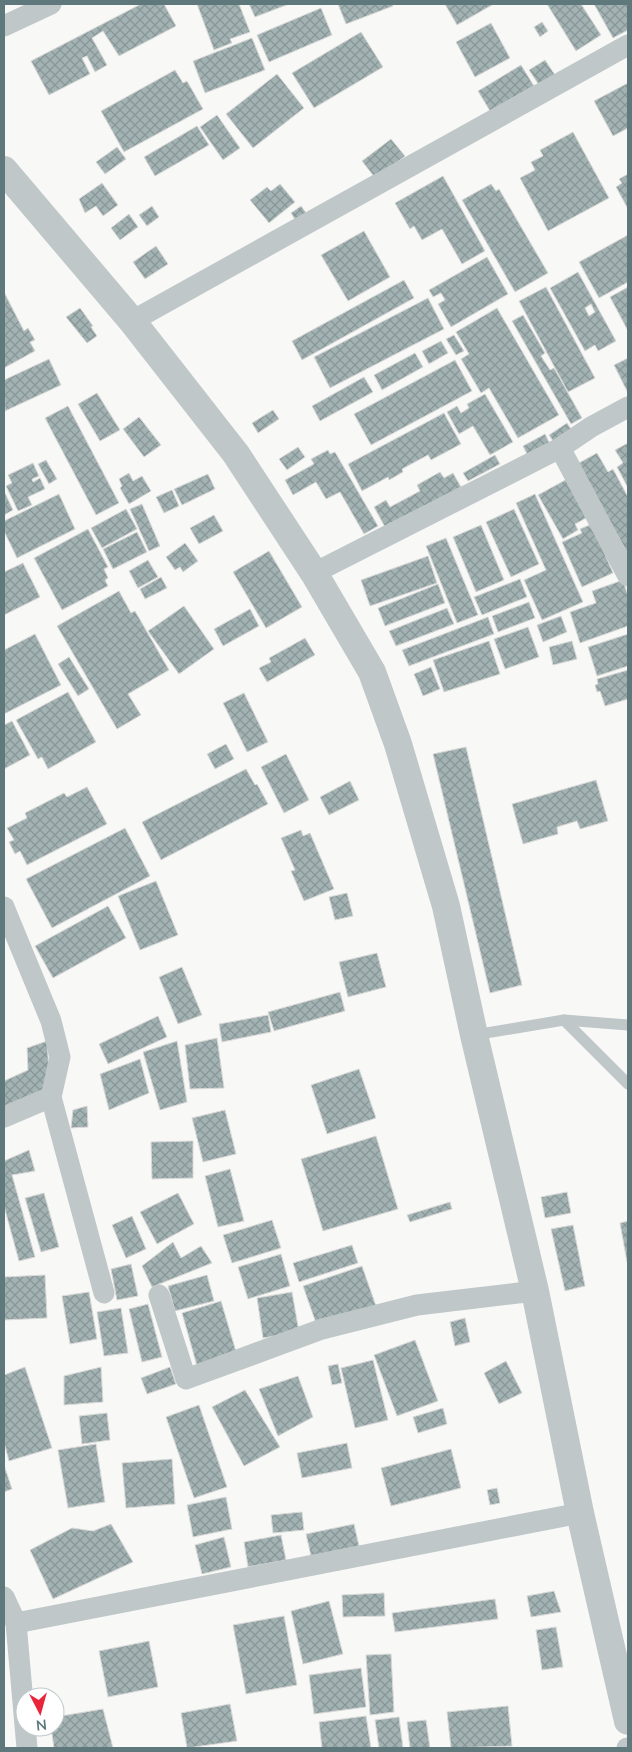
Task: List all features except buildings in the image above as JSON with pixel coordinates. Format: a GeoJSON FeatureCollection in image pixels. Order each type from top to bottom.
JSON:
{"type":"FeatureCollection","features":[{"type":"Feature","properties":{"kind":"street"},"geometry":{"type":"LineString","coordinates":[[4,26],[51,4]]}},
{"type":"Feature","properties":{"kind":"street"},"geometry":{"type":"LineString","coordinates":[[132,321],[628,45]]}},
{"type":"Feature","properties":{"kind":"street"},"geometry":{"type":"LineString","coordinates":[[4,170],[132,321],[236,454],[314,573],[372,672],[398,744],[446,906],[474,1035],[535,1291],[580,1513],[628,1721]]}},
{"type":"Feature","properties":{"kind":"street"},"geometry":{"type":"LineString","coordinates":[[314,573],[560,448],[591,427],[628,408]]}},
{"type":"Feature","properties":{"kind":"street"},"geometry":{"type":"LineString","coordinates":[[560,448],[628,576]]}},
{"type":"Feature","properties":{"kind":"street"},"geometry":{"type":"LineString","coordinates":[[4,907],[51,1021],[56,1039],[60,1057],[51,1097],[104,1293]]}},
{"type":"Feature","properties":{"kind":"street"},"geometry":{"type":"LineString","coordinates":[[4,1117],[51,1097]]}},
{"type":"Feature","properties":{"kind":"street"},"geometry":{"type":"LineString","coordinates":[[159,1295],[186,1379],[322,1329],[407,1308],[535,1291]]}},
{"type":"Feature","properties":{"kind":"street"},"geometry":{"type":"LineString","coordinates":[[16,1623],[580,1513]]}},
{"type":"Feature","properties":{"kind":"street"},"geometry":{"type":"LineString","coordinates":[[4,1597],[16,1623],[27,1748]]}},
{"type":"Feature","properties":{"kind":"lane"},"geometry":{"type":"LineString","coordinates":[[474,1035],[564,1020],[628,1025]]}},
{"type":"Feature","properties":{"kind":"lane"},"geometry":{"type":"LineString","coordinates":[[564,1020],[628,1084]]}}]}
